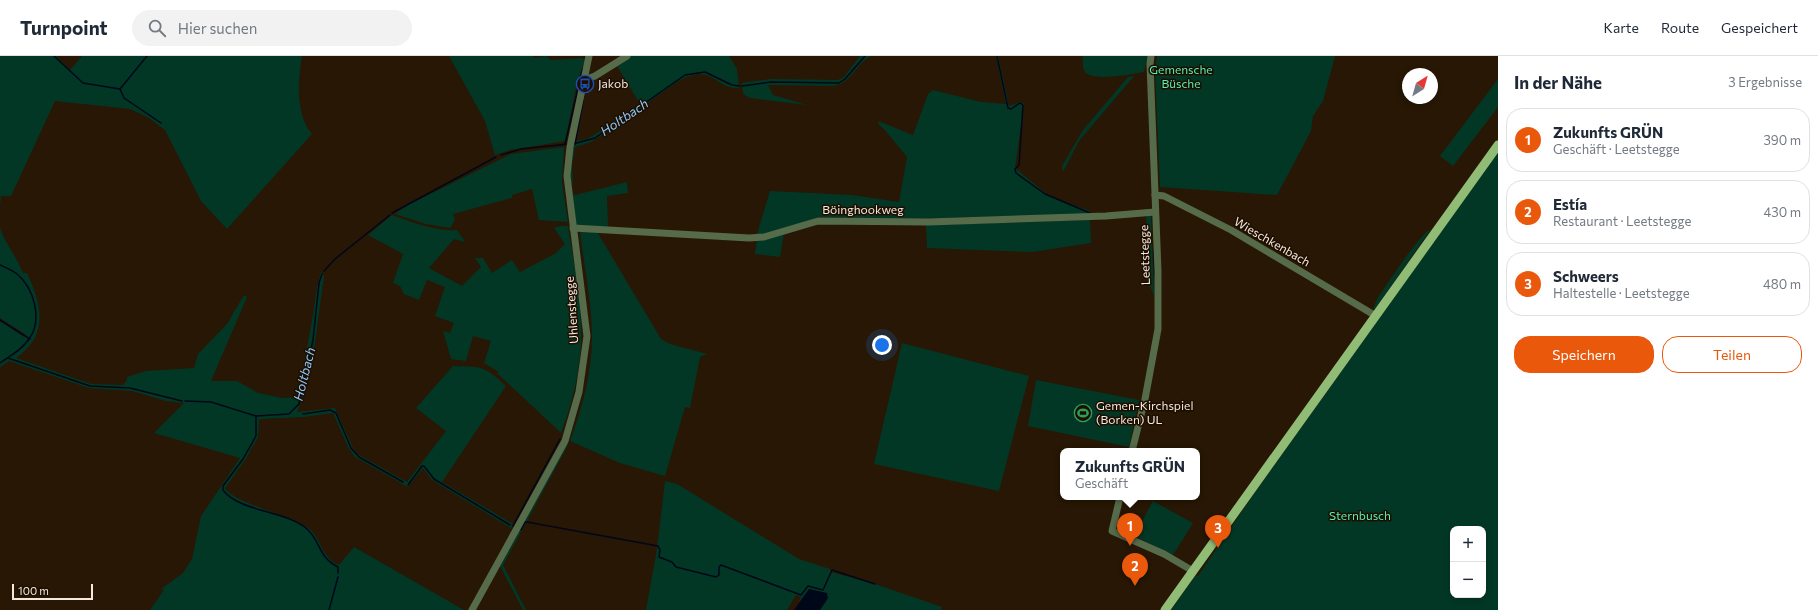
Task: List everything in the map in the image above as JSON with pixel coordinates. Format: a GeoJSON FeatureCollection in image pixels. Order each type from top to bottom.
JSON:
{"type":"FeatureCollection","features":[{"type":"Feature","properties":{"kind":"main road"},"geometry":{"type":"LineString","coordinates":[[1165,610],[1498,145]]}},
{"type":"Feature","properties":{"kind":"street","name":"Uhlenstegge"},"geometry":{"type":"LineString","coordinates":[[472,610],[565,441],[579,392],[587,336],[567,176],[570,144],[589,56]]}},
{"type":"Feature","properties":{"kind":"street"},"geometry":{"type":"LineString","coordinates":[[584,80],[595,76],[627,56]]}},
{"type":"Feature","properties":{"kind":"street","name":"Leetstegge"},"geometry":{"type":"LineString","coordinates":[[1133,448],[1146,399],[1158,329],[1158,271],[1150,64],[1151,56]]}},
{"type":"Feature","properties":{"kind":"street","name":"Wieschkenbach"},"geometry":{"type":"LineString","coordinates":[[1155,195],[1164,196],[1231,230],[1376,316]]}},
{"type":"Feature","properties":{"kind":"street","name":"Böinghookweg"},"geometry":{"type":"LineString","coordinates":[[573,228],[749,238],[764,237],[818,221],[936,222],[1106,216],[1155,212]]}},
{"type":"Feature","properties":{"kind":"street"},"geometry":{"type":"LineString","coordinates":[[1119,500],[1112,531],[1164,554],[1193,571]]}},
{"type":"Feature","properties":{"kind":"green space"},"geometry":{"type":"Polygon","coordinates":[[[0,56],[56,56],[70,70],[82,56],[302,56],[299,75],[300,107],[307,126],[312,134],[227,229],[201,201],[165,130],[149,118],[130,109],[55,101],[11,196],[1,196],[0,206],[0,56]]]}},
{"type":"Feature","properties":{"kind":"green space"},"geometry":{"type":"Polygon","coordinates":[[[449,56],[533,56],[535,58],[546,56],[551,60],[581,58],[585,60],[577,83],[565,141],[510,150],[495,155],[485,121],[449,56]]]}},
{"type":"Feature","properties":{"kind":"green space"},"geometry":{"type":"Polygon","coordinates":[[[631,56],[729,56],[737,69],[739,88],[724,85],[707,75],[700,74],[680,80],[591,142],[575,147],[572,165],[573,185],[569,180],[572,147],[576,141],[587,139],[594,135],[640,104],[616,64],[631,56]]]}},
{"type":"Feature","properties":{"kind":"green space"},"geometry":{"type":"Polygon","coordinates":[[[860,56],[871,56],[861,64],[849,78],[839,84],[832,86],[768,85],[773,95],[807,105],[750,98],[745,96],[742,90],[742,83],[770,79],[838,80],[844,77],[860,56]]]}},
{"type":"Feature","properties":{"kind":"green space"},"geometry":{"type":"Polygon","coordinates":[[[996,56],[998,56],[1009,106],[1021,102],[1024,104],[1015,168],[1049,196],[1090,211],[1091,214],[897,219],[818,217],[764,236],[756,237],[770,191],[852,195],[899,202],[907,157],[879,125],[878,121],[913,135],[928,94],[933,90],[981,102],[1006,104],[996,56]]]}},
{"type":"Feature","properties":{"kind":"green space"},"geometry":{"type":"Polygon","coordinates":[[[1083,56],[1148,56],[1144,72],[1123,76],[1104,77],[1089,75],[1085,72],[1083,66],[1083,56]]]}},
{"type":"Feature","properties":{"kind":"green space","name":"Gemensche Büsche"},"geometry":{"type":"Polygon","coordinates":[[[1157,56],[1335,56],[1323,101],[1313,116],[1311,131],[1277,195],[1160,187],[1155,69],[1157,56]]]}},
{"type":"Feature","properties":{"kind":"green space"},"geometry":{"type":"Polygon","coordinates":[[[1134,76],[1079,141],[1063,172],[1062,166],[1083,130],[1128,77],[1134,76]]]}},
{"type":"Feature","properties":{"kind":"green space"},"geometry":{"type":"Polygon","coordinates":[[[1498,79],[1498,107],[1453,166],[1440,156],[1498,79]]]}},
{"type":"Feature","properties":{"kind":"green space"},"geometry":{"type":"Polygon","coordinates":[[[564,147],[562,182],[568,222],[539,220],[532,189],[512,195],[512,198],[453,214],[455,220],[450,228],[426,224],[395,214],[408,205],[511,154],[564,147]]]}},
{"type":"Feature","properties":{"kind":"green space","name":"Sternbusch"},"geometry":{"type":"Polygon","coordinates":[[[1498,152],[1498,610],[1171,610],[1196,575],[1198,576],[1253,495],[1498,152]]]}},
{"type":"Feature","properties":{"kind":"green space"},"geometry":{"type":"Polygon","coordinates":[[[627,182],[628,193],[607,196],[608,228],[579,226],[576,224],[574,194],[627,182]]]}},
{"type":"Feature","properties":{"kind":"green space"},"geometry":{"type":"Polygon","coordinates":[[[1151,214],[1154,296],[1150,286],[1146,215],[1151,214]]]}},
{"type":"Feature","properties":{"kind":"green space"},"geometry":{"type":"Polygon","coordinates":[[[392,215],[432,228],[457,230],[465,242],[454,239],[429,268],[462,286],[481,267],[475,258],[483,258],[492,273],[512,260],[520,272],[556,253],[565,244],[554,228],[568,226],[581,315],[581,344],[579,367],[561,433],[497,373],[499,372],[484,363],[491,341],[473,336],[466,361],[451,359],[443,331],[450,333],[454,323],[435,316],[445,287],[427,280],[419,300],[404,294],[400,286],[393,283],[403,254],[368,235],[392,215]]]}},
{"type":"Feature","properties":{"kind":"green space"},"geometry":{"type":"Polygon","coordinates":[[[1090,220],[1091,243],[1032,252],[927,248],[926,225],[1090,220]]]}},
{"type":"Feature","properties":{"kind":"green space"},"geometry":{"type":"Polygon","coordinates":[[[0,227],[23,273],[27,273],[39,308],[40,319],[34,340],[27,349],[16,358],[91,384],[123,385],[127,380],[127,377],[146,371],[194,368],[198,354],[227,324],[244,295],[247,297],[211,381],[237,381],[258,393],[282,398],[298,397],[317,287],[321,272],[324,276],[315,342],[304,393],[297,412],[335,408],[357,454],[407,482],[446,431],[416,408],[453,366],[482,368],[499,379],[506,386],[442,482],[513,524],[511,528],[432,480],[423,468],[408,487],[355,457],[348,447],[333,413],[304,417],[259,419],[258,437],[245,460],[225,488],[230,493],[250,504],[300,523],[308,528],[316,536],[328,557],[339,565],[354,547],[464,610],[150,610],[164,590],[161,589],[183,573],[192,559],[201,516],[240,458],[154,433],[184,403],[166,401],[132,391],[89,388],[9,361],[0,367],[0,321],[24,337],[26,335],[0,318],[0,227]]]}},
{"type":"Feature","properties":{"kind":"green space"},"geometry":{"type":"Polygon","coordinates":[[[1431,229],[1375,309],[1373,309],[1377,299],[1404,260],[1426,232],[1431,229]]]}},
{"type":"Feature","properties":{"kind":"green space"},"geometry":{"type":"Polygon","coordinates":[[[596,230],[661,339],[670,344],[707,354],[700,357],[690,408],[685,407],[665,476],[620,463],[570,441],[586,390],[592,350],[591,311],[580,232],[596,230]]]}},
{"type":"Feature","properties":{"kind":"green space"},"geometry":{"type":"Polygon","coordinates":[[[784,233],[780,257],[755,254],[757,239],[784,233]]]}},
{"type":"Feature","properties":{"kind":"green space"},"geometry":{"type":"Polygon","coordinates":[[[902,343],[1029,376],[999,491],[874,464],[902,343]]]}},
{"type":"Feature","properties":{"kind":"green space","name":"Gemen-Kirchspiel (Borken) UL"},"geometry":{"type":"Polygon","coordinates":[[[1036,380],[1139,400],[1129,447],[1028,426],[1036,380]]]}},
{"type":"Feature","properties":{"kind":"green space"},"geometry":{"type":"Polygon","coordinates":[[[566,445],[568,445],[503,565],[526,610],[523,610],[500,566],[566,445]]]}},
{"type":"Feature","properties":{"kind":"green space"},"geometry":{"type":"Polygon","coordinates":[[[665,481],[677,484],[799,559],[830,569],[831,572],[875,584],[942,607],[941,610],[820,610],[827,600],[809,590],[798,603],[801,597],[796,595],[787,610],[646,610],[657,549],[665,481]]]}},
{"type":"Feature","properties":{"kind":"green space"},"geometry":{"type":"Polygon","coordinates":[[[1153,501],[1193,523],[1173,555],[1134,536],[1153,501]]]}},
{"type":"Feature","properties":{"kind":"water"},"geometry":{"type":"Polygon","coordinates":[[[809,589],[827,593],[828,598],[820,610],[794,610],[809,589]]]}},
{"type":"Feature","properties":{"kind":"waterway"},"geometry":{"type":"LineString","coordinates":[[54,56],[83,83],[120,89],[124,98],[161,123]]}},
{"type":"Feature","properties":{"kind":"waterway"},"geometry":{"type":"LineString","coordinates":[[120,89],[147,56]]}},
{"type":"Feature","properties":{"kind":"waterway","name":"Holtbach"},"geometry":{"type":"LineString","coordinates":[[742,86],[771,82],[839,83],[845,79],[865,56]]}},
{"type":"Feature","properties":{"kind":"waterway"},"geometry":{"type":"LineString","coordinates":[[997,56],[1008,108],[1011,109],[1020,103],[1023,105],[1019,165],[1015,169],[1016,173],[1045,194],[1090,213]]}},
{"type":"Feature","properties":{"kind":"waterway"},"geometry":{"type":"LineString","coordinates":[[565,144],[583,68]]}},
{"type":"Feature","properties":{"kind":"waterway","name":"Holtbach"},"geometry":{"type":"LineString","coordinates":[[573,144],[595,138],[685,75],[705,72],[732,85],[739,86]]}},
{"type":"Feature","properties":{"kind":"waterway"},"geometry":{"type":"LineString","coordinates":[[575,144],[583,101]]}},
{"type":"Feature","properties":{"kind":"waterway","name":"Holtbach"},"geometry":{"type":"LineString","coordinates":[[501,155],[521,149],[569,144]]}},
{"type":"Feature","properties":{"kind":"waterway","name":"Holtbach"},"geometry":{"type":"LineString","coordinates":[[392,213],[496,157]]}},
{"type":"Feature","properties":{"kind":"waterway","name":"Holtbach"},"geometry":{"type":"LineString","coordinates":[[324,271],[335,259],[390,215]]}},
{"type":"Feature","properties":{"kind":"waterway"},"geometry":{"type":"LineString","coordinates":[[1154,250],[1155,276]]}},
{"type":"Feature","properties":{"kind":"waterway"},"geometry":{"type":"LineString","coordinates":[[0,265],[11,270],[23,280],[32,296],[36,314],[33,331],[29,339],[19,350],[0,363]]}},
{"type":"Feature","properties":{"kind":"waterway","name":"Holtbach"},"geometry":{"type":"LineString","coordinates":[[185,401],[211,402],[256,416],[289,414],[299,404],[313,340],[319,283],[322,274]]}},
{"type":"Feature","properties":{"kind":"waterway"},"geometry":{"type":"LineString","coordinates":[[0,320],[30,339]]}},
{"type":"Feature","properties":{"kind":"waterway","name":"Holtbach"},"geometry":{"type":"LineString","coordinates":[[8,358],[90,386],[130,388],[182,401]]}},
{"type":"Feature","properties":{"kind":"waterway"},"geometry":{"type":"LineString","coordinates":[[303,414],[330,410],[336,413],[351,448],[359,457],[403,482]]}},
{"type":"Feature","properties":{"kind":"waterway"},"geometry":{"type":"LineString","coordinates":[[256,416],[256,436],[243,459],[223,486],[223,490],[230,497],[240,503],[300,524],[312,535],[327,559],[338,567],[338,573]]}},
{"type":"Feature","properties":{"kind":"waterway"},"geometry":{"type":"LineString","coordinates":[[513,526],[560,439]]}},
{"type":"Feature","properties":{"kind":"waterway"},"geometry":{"type":"LineString","coordinates":[[408,485],[422,466],[424,466],[434,479],[510,525]]}},
{"type":"Feature","properties":{"kind":"waterway"},"geometry":{"type":"LineString","coordinates":[[521,530],[525,522],[527,522],[658,546],[660,550],[659,557],[672,562],[676,567],[716,577],[719,575],[719,567],[721,565],[801,595],[808,586],[823,590],[832,570],[875,584]]}},
{"type":"Feature","properties":{"kind":"waterway"},"geometry":{"type":"LineString","coordinates":[[329,610],[338,577]]}},
{"type":"Feature","properties":{"kind":"place","name":"Jakob"},"geometry":{"type":"Point","coordinates":[585,84]}},
{"type":"Feature","properties":{"kind":"place","name":"Gemen-Kirchspiel (Borken) UL"},"geometry":{"type":"Point","coordinates":[1083,413]}},
{"type":"Feature","properties":{"kind":"place","name":"Zukunfts GRÜN"},"geometry":{"type":"Point","coordinates":[1130,546]}},
{"type":"Feature","properties":{"kind":"place","name":"Schweers"},"geometry":{"type":"Point","coordinates":[1218,548]}},
{"type":"Feature","properties":{"kind":"place","name":"Estía"},"geometry":{"type":"Point","coordinates":[1135,586]}}]}
